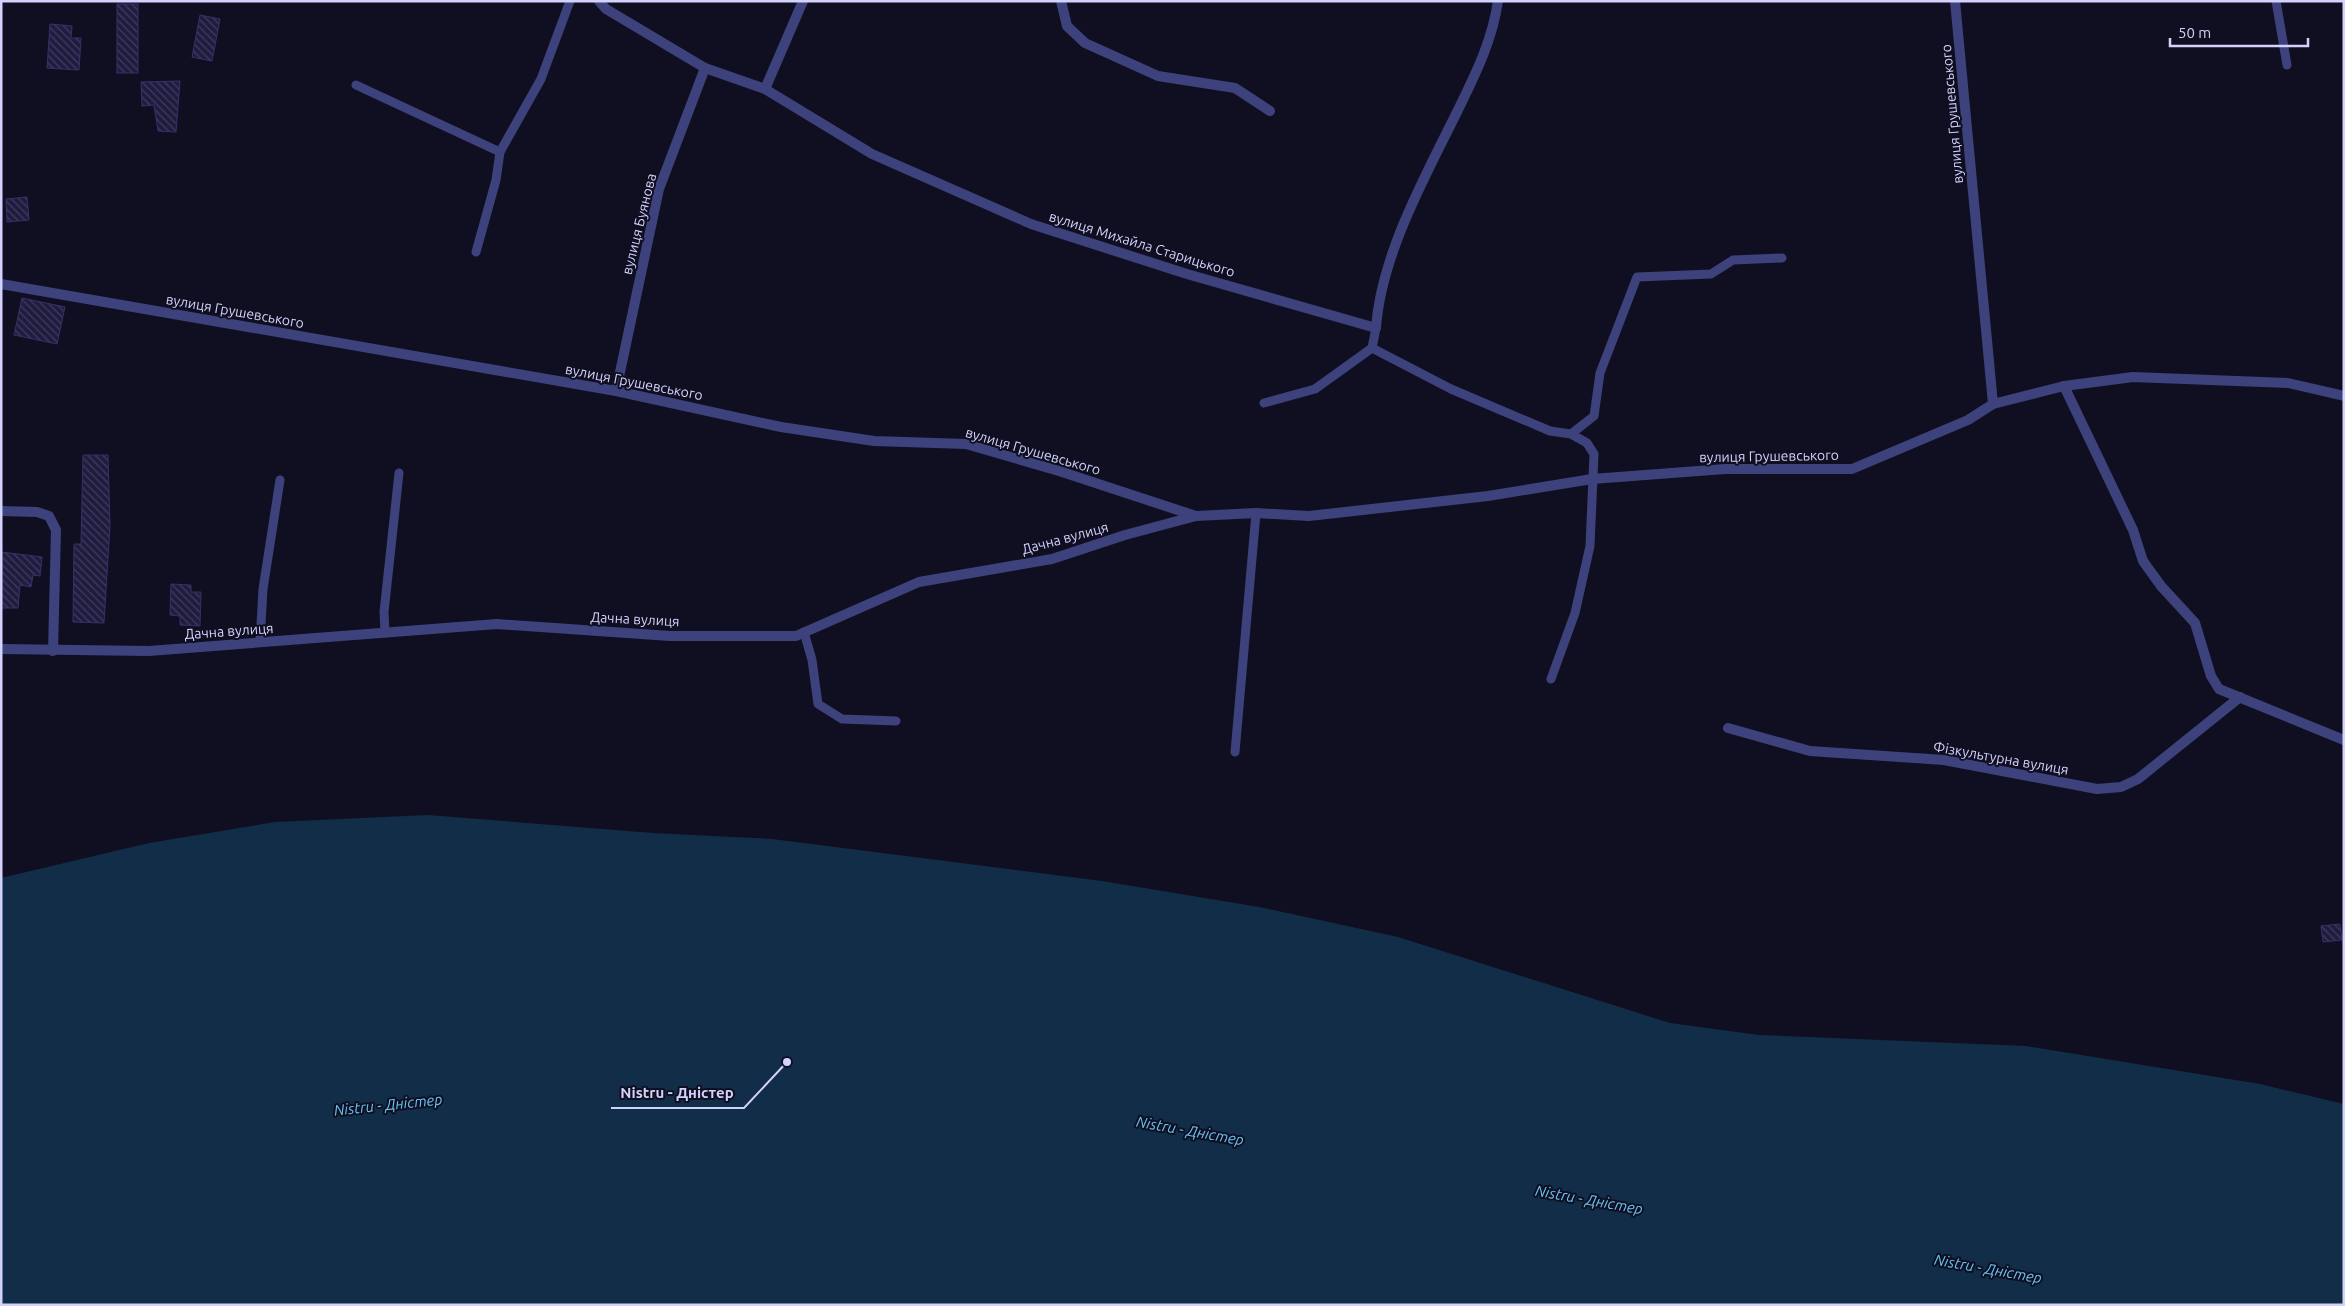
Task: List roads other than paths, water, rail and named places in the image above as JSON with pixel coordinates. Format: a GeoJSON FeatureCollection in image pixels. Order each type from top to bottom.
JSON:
{"type":"FeatureCollection","features":[{"type":"Feature","properties":{"kind":"street","name":"вулиця Михайла Старицького"},"geometry":{"type":"LineString","coordinates":[[599,1],[606,9],[705,68],[764,89],[872,154],[1031,224],[1186,274],[1376,328]]}},
{"type":"Feature","properties":{"kind":"street"},"geometry":{"type":"LineString","coordinates":[[764,89],[803,1]]}},
{"type":"Feature","properties":{"kind":"street"},"geometry":{"type":"LineString","coordinates":[[1062,1],[1067,26],[1085,43],[1158,76],[1235,88],[1270,111]]}},
{"type":"Feature","properties":{"kind":"street"},"geometry":{"type":"LineString","coordinates":[[1376,328],[1378,300],[1401,232],[1482,61],[1494,29],[1498,1]]}},
{"type":"Feature","properties":{"kind":"street","name":"вулиця Грушевського"},"geometry":{"type":"LineString","coordinates":[[1955,1],[1993,404]]}},
{"type":"Feature","properties":{"kind":"street","name":"вулиця Буянова"},"geometry":{"type":"LineString","coordinates":[[616,391],[659,189],[705,68]]}},
{"type":"Feature","properties":{"kind":"street","name":"вулиця Грушевського"},"geometry":{"type":"LineString","coordinates":[[1,284],[616,391],[799,430],[874,440],[966,444],[1059,470],[1196,516],[1256,513],[1309,516],[1488,496],[1592,479],[1725,469],[1852,468],[1968,420],[1993,404],[2064,386],[2133,377],[2288,383],[2344,396]]}},
{"type":"Feature","properties":{"kind":"street"},"geometry":{"type":"LineString","coordinates":[[2064,386],[2132,530],[2143,562],[2161,586],[2195,623],[2211,676],[2219,689],[2344,740]]}},
{"type":"Feature","properties":{"kind":"street"},"geometry":{"type":"LineString","coordinates":[[1,511],[37,512],[49,516],[56,530],[53,651]]}},
{"type":"Feature","properties":{"kind":"street","name":"Дачна вулиця"},"geometry":{"type":"LineString","coordinates":[[1,650],[149,651],[497,624],[670,636],[796,636],[919,582],[1052,558],[1125,535],[1196,516]]}},
{"type":"Feature","properties":{"kind":"street","name":"Фізкультурна вулиця"},"geometry":{"type":"LineString","coordinates":[[1728,728],[1810,751],[1944,760],[2097,790],[2121,788],[2138,780],[2240,697]]}},
{"type":"Feature","properties":{"kind":"lane"},"geometry":{"type":"LineString","coordinates":[[476,252],[496,180],[500,152],[541,79],[570,1]]}},
{"type":"Feature","properties":{"kind":"lane"},"geometry":{"type":"LineString","coordinates":[[2276,1],[2287,65]]}},
{"type":"Feature","properties":{"kind":"lane"},"geometry":{"type":"LineString","coordinates":[[356,85],[500,152]]}},
{"type":"Feature","properties":{"kind":"lane"},"geometry":{"type":"LineString","coordinates":[[1571,434],[1594,416],[1600,374],[1637,277],[1711,274],[1733,260],[1782,258]]}},
{"type":"Feature","properties":{"kind":"lane"},"geometry":{"type":"LineString","coordinates":[[1264,403],[1315,389],[1372,348],[1376,328]]}},
{"type":"Feature","properties":{"kind":"lane"},"geometry":{"type":"LineString","coordinates":[[1372,348],[1451,389],[1550,432],[1571,434],[1587,443],[1594,454],[1590,546],[1575,613],[1551,679]]}},
{"type":"Feature","properties":{"kind":"lane"},"geometry":{"type":"LineString","coordinates":[[385,633],[384,612],[399,472]]}},
{"type":"Feature","properties":{"kind":"lane"},"geometry":{"type":"LineString","coordinates":[[260,642],[263,589],[280,480]]}},
{"type":"Feature","properties":{"kind":"lane"},"geometry":{"type":"LineString","coordinates":[[1235,752],[1256,513]]}},
{"type":"Feature","properties":{"kind":"lane"},"geometry":{"type":"LineString","coordinates":[[804,632],[812,660],[818,704],[842,718],[896,721]]}},
{"type":"Feature","properties":{"kind":"water"},"geometry":{"type":"Polygon","coordinates":[[[428,815],[653,833],[772,839],[1102,881],[1259,907],[1398,937],[1670,1023],[1759,1035],[2026,1046],[2260,1084],[2344,1104],[2344,1305],[1,1305],[1,878],[149,843],[275,822],[428,815]]]}},
{"type":"Feature","properties":{"kind":"place","name":"Nistru - Дністер"},"geometry":{"type":"Point","coordinates":[787,1062]}}]}
